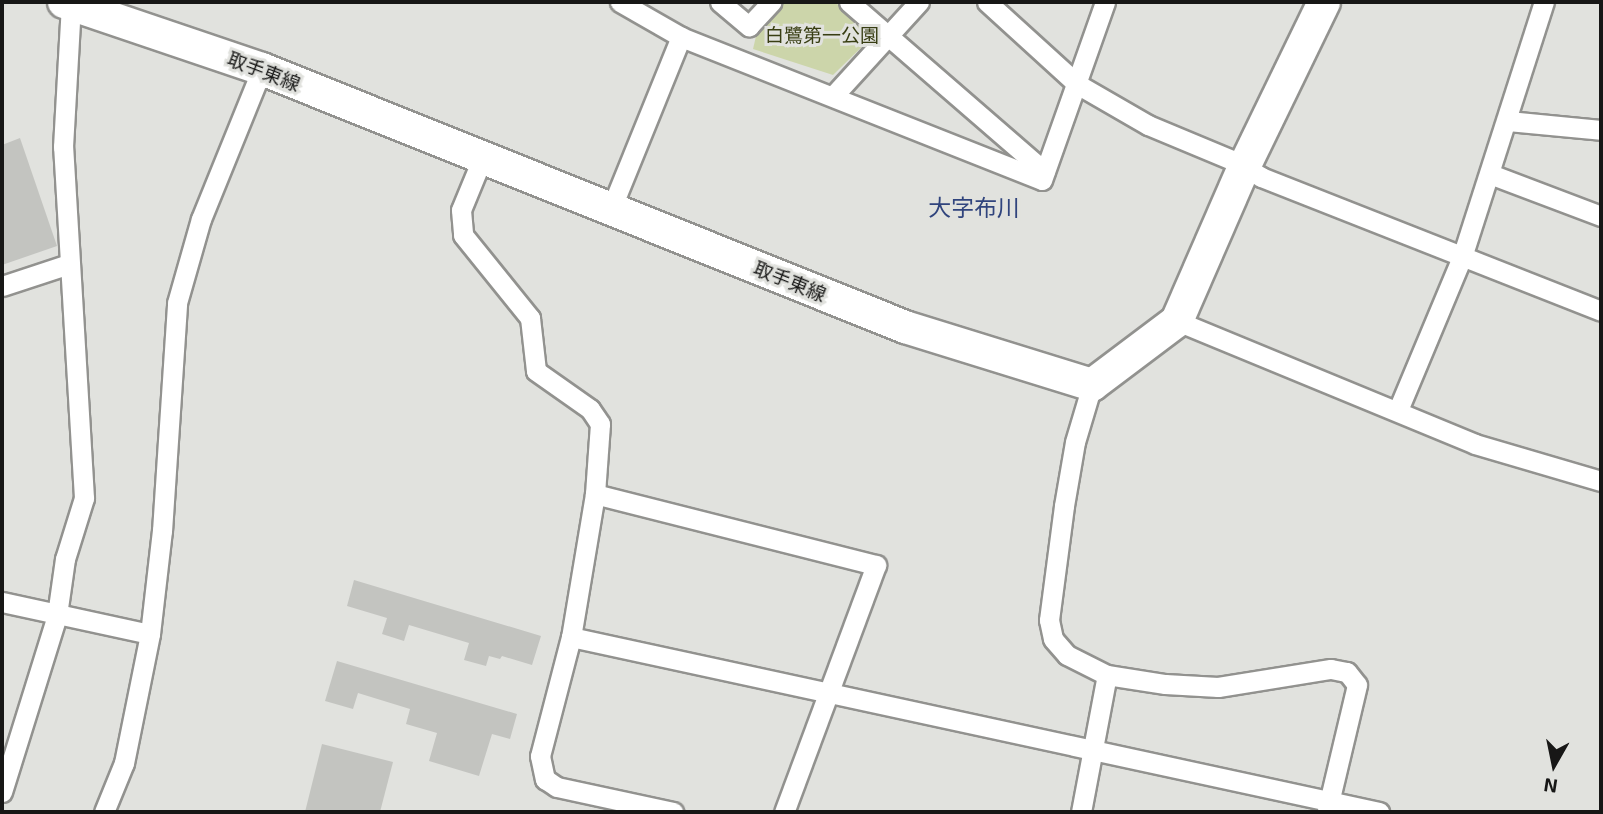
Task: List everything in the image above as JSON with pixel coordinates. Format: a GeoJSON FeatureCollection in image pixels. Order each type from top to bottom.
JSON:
{"type":"FeatureCollection","features":[{"type":"Feature","properties":{"kind":"main road"},"geometry":{"type":"LineString","coordinates":[[1092,385],[1177,321],[1244,167],[1324,2]]}},
{"type":"Feature","properties":{"kind":"main road","name":"取手東線"},"geometry":{"type":"LineString","coordinates":[[68,3],[262,69],[905,327],[1092,385]]}},
{"type":"Feature","properties":{"kind":"street"},"geometry":{"type":"LineString","coordinates":[[620,2],[681,37],[834,95],[1042,180],[1105,2]]}},
{"type":"Feature","properties":{"kind":"street"},"geometry":{"type":"LineString","coordinates":[[720,2],[749,26],[771,2]]}},
{"type":"Feature","properties":{"kind":"street"},"geometry":{"type":"LineString","coordinates":[[849,2],[1045,172]]}},
{"type":"Feature","properties":{"kind":"street"},"geometry":{"type":"LineString","coordinates":[[834,95],[919,2]]}},
{"type":"Feature","properties":{"kind":"street"},"geometry":{"type":"LineString","coordinates":[[987,2],[1077,84],[1147,125],[1462,257],[1601,311]]}},
{"type":"Feature","properties":{"kind":"street"},"geometry":{"type":"LineString","coordinates":[[1398,410],[1462,257],[1544,2]]}},
{"type":"Feature","properties":{"kind":"street"},"geometry":{"type":"LineString","coordinates":[[2,792],[57,615],[65,559],[84,498],[63,146],[68,3]]}},
{"type":"Feature","properties":{"kind":"street"},"geometry":{"type":"LineString","coordinates":[[611,209],[681,37]]}},
{"type":"Feature","properties":{"kind":"street"},"geometry":{"type":"LineString","coordinates":[[104,812],[124,763],[150,634],[162,531],[177,303],[201,219],[262,69]]}},
{"type":"Feature","properties":{"kind":"street"},"geometry":{"type":"LineString","coordinates":[[1507,121],[1601,130]]}},
{"type":"Feature","properties":{"kind":"street"},"geometry":{"type":"LineString","coordinates":[[482,159],[461,210],[463,235],[530,318],[536,371],[590,409],[600,424],[595,494],[571,637],[540,756],[545,779],[557,787],[673,812]]}},
{"type":"Feature","properties":{"kind":"street"},"geometry":{"type":"LineString","coordinates":[[1490,174],[1601,216]]}},
{"type":"Feature","properties":{"kind":"street"},"geometry":{"type":"LineString","coordinates":[[2,286],[69,264]]}},
{"type":"Feature","properties":{"kind":"street"},"geometry":{"type":"LineString","coordinates":[[1177,321],[1475,444],[1601,481]]}},
{"type":"Feature","properties":{"kind":"street"},"geometry":{"type":"LineString","coordinates":[[1092,385],[1075,442],[1049,620],[1053,639],[1067,655],[1107,675],[1218,687],[1331,669],[1347,672],[1357,685],[1328,807]]}},
{"type":"Feature","properties":{"kind":"street"},"geometry":{"type":"LineString","coordinates":[[595,494],[876,565],[784,812]]}},
{"type":"Feature","properties":{"kind":"street"},"geometry":{"type":"LineString","coordinates":[[2,602],[150,634]]}},
{"type":"Feature","properties":{"kind":"street"},"geometry":{"type":"LineString","coordinates":[[571,637],[1093,750],[1328,807],[1379,812]]}},
{"type":"Feature","properties":{"kind":"street"},"geometry":{"type":"LineString","coordinates":[[1081,812],[1107,675]]}},
{"type":"Feature","properties":{"kind":"green space","name":"白鷺第一公園"},"geometry":{"type":"Polygon","coordinates":[[[785,2],[835,2],[873,36],[833,75],[753,49],[757,32],[785,2]]]}},
{"type":"Feature","properties":{"kind":"building"},"geometry":{"type":"Polygon","coordinates":[[[20,138],[57,246],[2,265],[2,145],[20,138]]]}},
{"type":"Feature","properties":{"kind":"building"},"geometry":{"type":"Polygon","coordinates":[[[354,580],[541,636],[532,665],[502,656],[500,659],[489,656],[486,666],[464,660],[469,643],[409,625],[404,641],[382,634],[387,618],[347,606],[354,580]]]}},
{"type":"Feature","properties":{"kind":"building"},"geometry":{"type":"Polygon","coordinates":[[[337,661],[517,714],[510,739],[492,734],[479,776],[429,761],[437,733],[406,724],[410,709],[358,693],[353,709],[325,701],[337,661]]]}},
{"type":"Feature","properties":{"kind":"building"},"geometry":{"type":"Polygon","coordinates":[[[322,744],[393,762],[380,812],[305,812],[322,744]]]}},
{"type":"Feature","properties":{"kind":"district","name":"大字布川"},"geometry":{"type":"Point","coordinates":[974,207]}}]}
